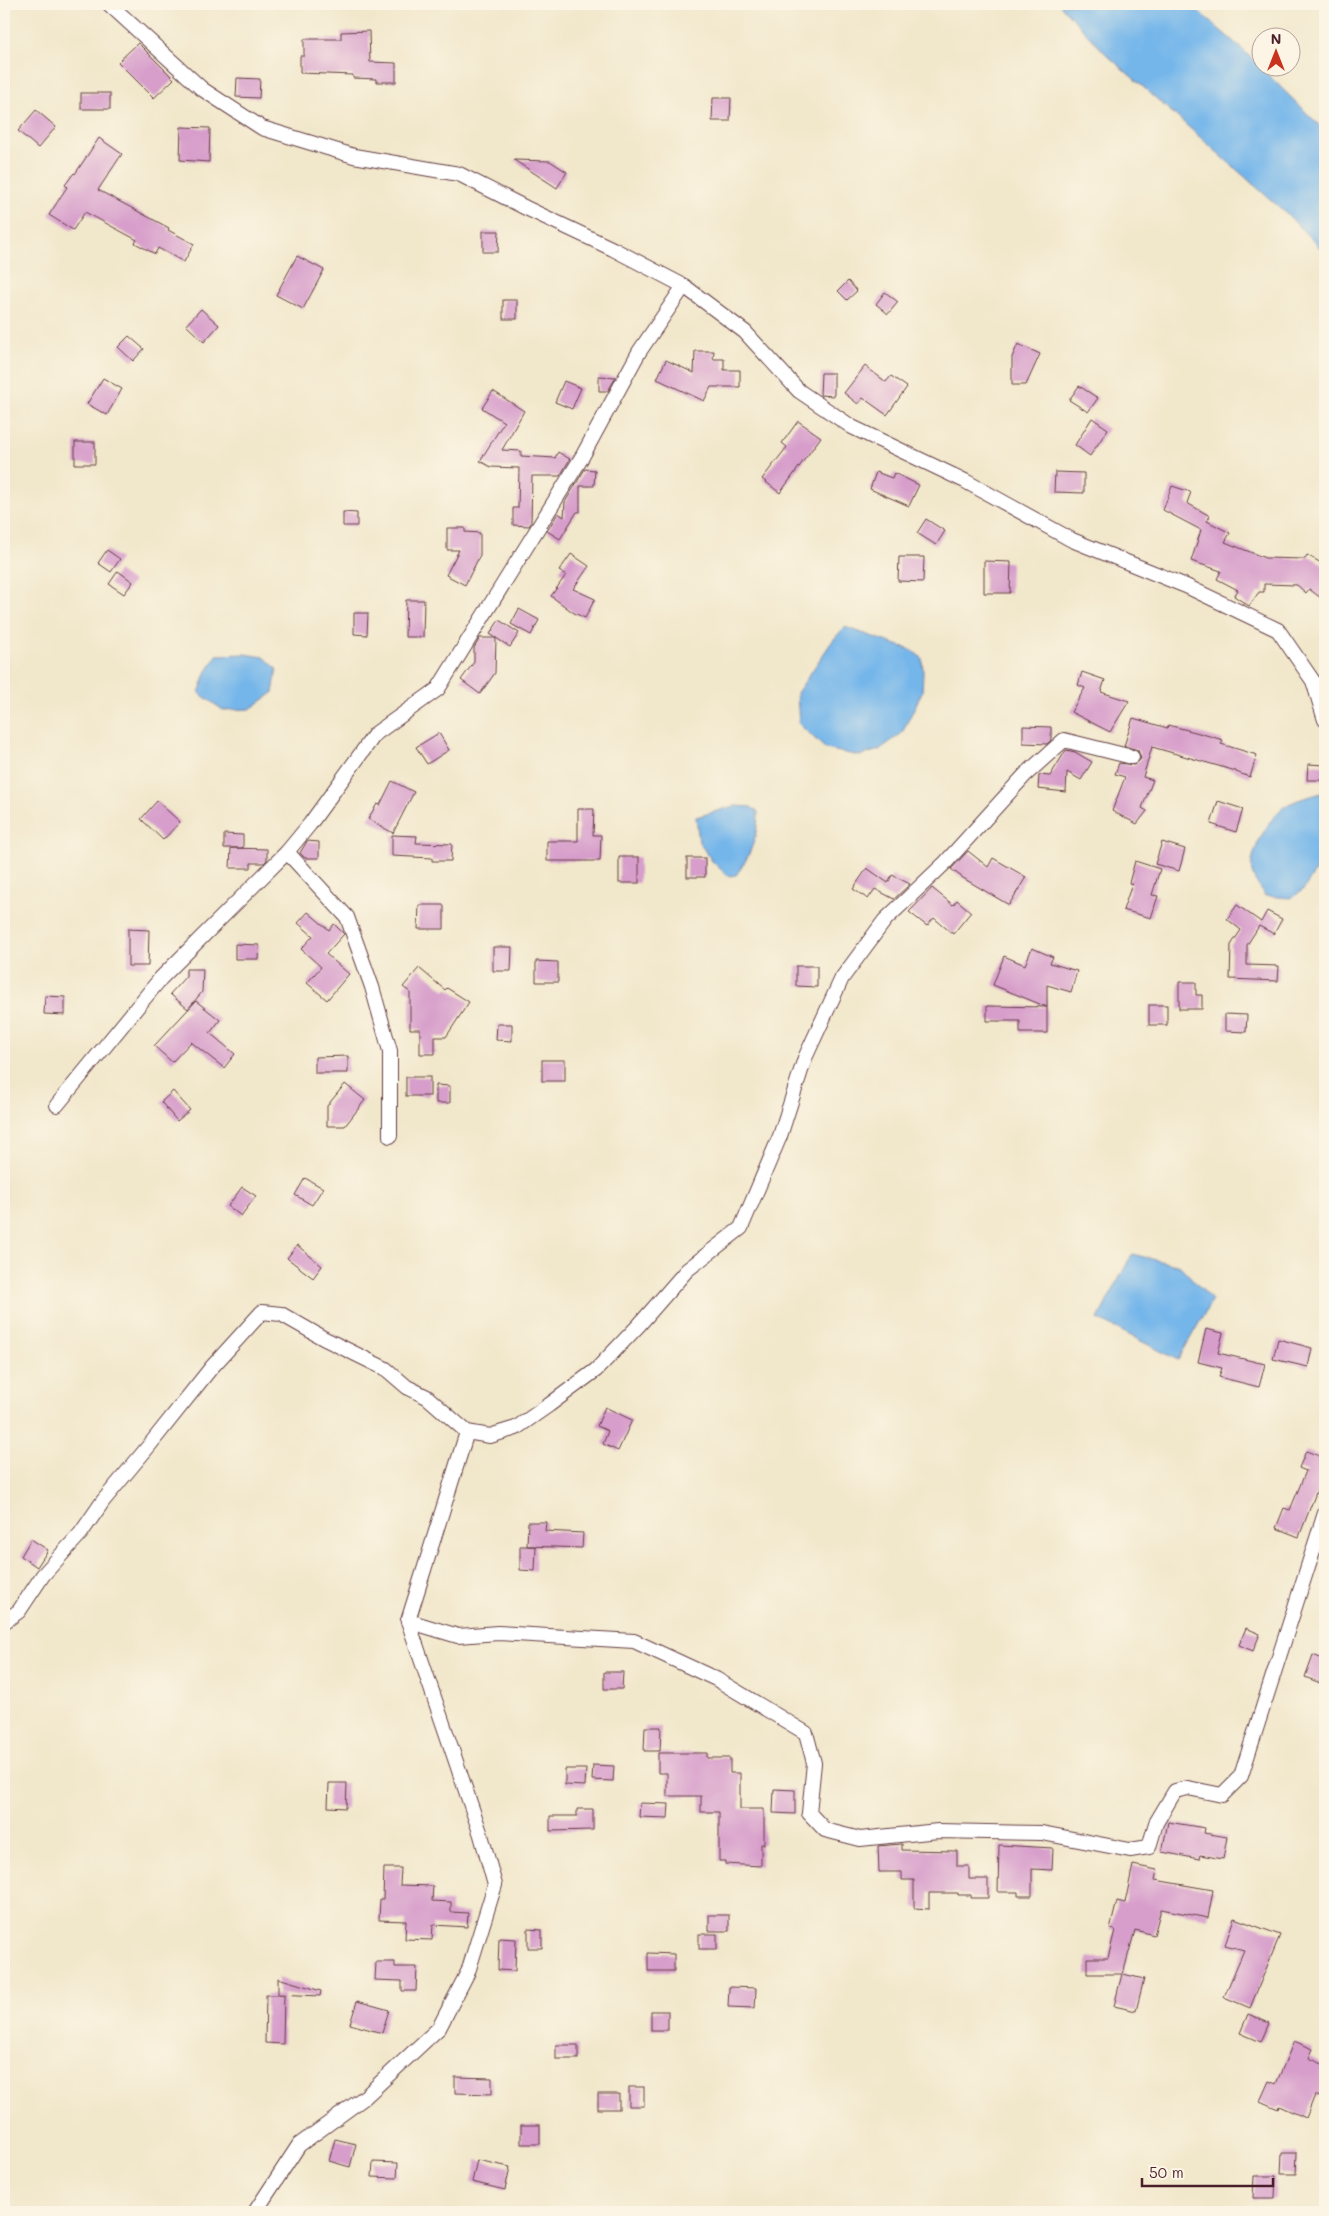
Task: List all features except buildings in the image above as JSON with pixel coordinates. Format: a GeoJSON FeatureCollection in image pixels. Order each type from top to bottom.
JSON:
{"type":"FeatureCollection","features":[{"type":"Feature","properties":{"kind":"street"},"geometry":{"type":"LineString","coordinates":[[109,4],[202,89],[262,128],[354,156],[459,174],[684,286],[745,332],[799,391],[852,427],[965,481],[1072,540],[1186,586],[1278,630],[1313,681],[1325,720]]}},
{"type":"Feature","properties":{"kind":"street"},"geometry":{"type":"LineString","coordinates":[[57,1105],[161,978],[287,852],[310,824],[375,734],[438,689],[582,457],[639,352],[684,286]]}},
{"type":"Feature","properties":{"kind":"street"},"geometry":{"type":"LineString","coordinates":[[4,1622],[19,1611],[43,1575],[82,1533],[103,1501],[211,1368],[262,1312],[280,1314],[386,1370],[407,1387],[426,1398],[467,1432],[490,1436],[516,1428],[596,1370],[639,1325],[687,1270],[741,1228],[780,1136],[805,1058],[842,978],[885,920],[946,862],[1025,775],[1064,740],[1132,757]]}},
{"type":"Feature","properties":{"kind":"street"},"geometry":{"type":"LineString","coordinates":[[287,852],[347,917],[372,987],[390,1052],[390,1136]]}},
{"type":"Feature","properties":{"kind":"street"},"geometry":{"type":"LineString","coordinates":[[254,2212],[299,2145],[365,2097],[439,2028],[468,1972],[495,1885],[481,1835],[408,1620],[467,1432]]}},
{"type":"Feature","properties":{"kind":"street"},"geometry":{"type":"LineString","coordinates":[[408,1620],[458,1636],[498,1633],[634,1641],[716,1679],[806,1733],[814,1763],[809,1813],[825,1830],[860,1839],[938,1831],[1042,1833],[1130,1850],[1148,1847],[1156,1823],[1174,1791],[1188,1788],[1222,1795],[1242,1776],[1325,1513]]}},
{"type":"Feature","properties":{"kind":"water"},"geometry":{"type":"Polygon","coordinates":[[[1059,4],[1190,4],[1242,49],[1252,59],[1252,78],[1271,78],[1325,131],[1325,253],[1287,214],[1107,55],[1059,4]]]}},
{"type":"Feature","properties":{"kind":"water"},"geometry":{"type":"Polygon","coordinates":[[[845,627],[911,650],[922,658],[922,692],[902,733],[879,750],[860,756],[826,749],[799,724],[797,693],[833,640],[845,627]]]}},
{"type":"Feature","properties":{"kind":"water"},"geometry":{"type":"Polygon","coordinates":[[[245,654],[264,657],[277,669],[273,693],[250,709],[223,710],[199,693],[206,673],[217,655],[245,654]]]}},
{"type":"Feature","properties":{"kind":"water"},"geometry":{"type":"Polygon","coordinates":[[[1325,792],[1325,857],[1303,890],[1291,898],[1265,896],[1255,881],[1252,872],[1253,856],[1261,836],[1278,812],[1284,807],[1325,792]]]}},
{"type":"Feature","properties":{"kind":"water"},"geometry":{"type":"Polygon","coordinates":[[[735,806],[751,807],[758,812],[758,821],[755,838],[745,861],[736,875],[728,876],[712,861],[699,842],[696,817],[735,806]]]}},
{"type":"Feature","properties":{"kind":"water"},"geometry":{"type":"Polygon","coordinates":[[[1132,1254],[1180,1266],[1212,1300],[1178,1360],[1098,1319],[1132,1254]]]}}]}
